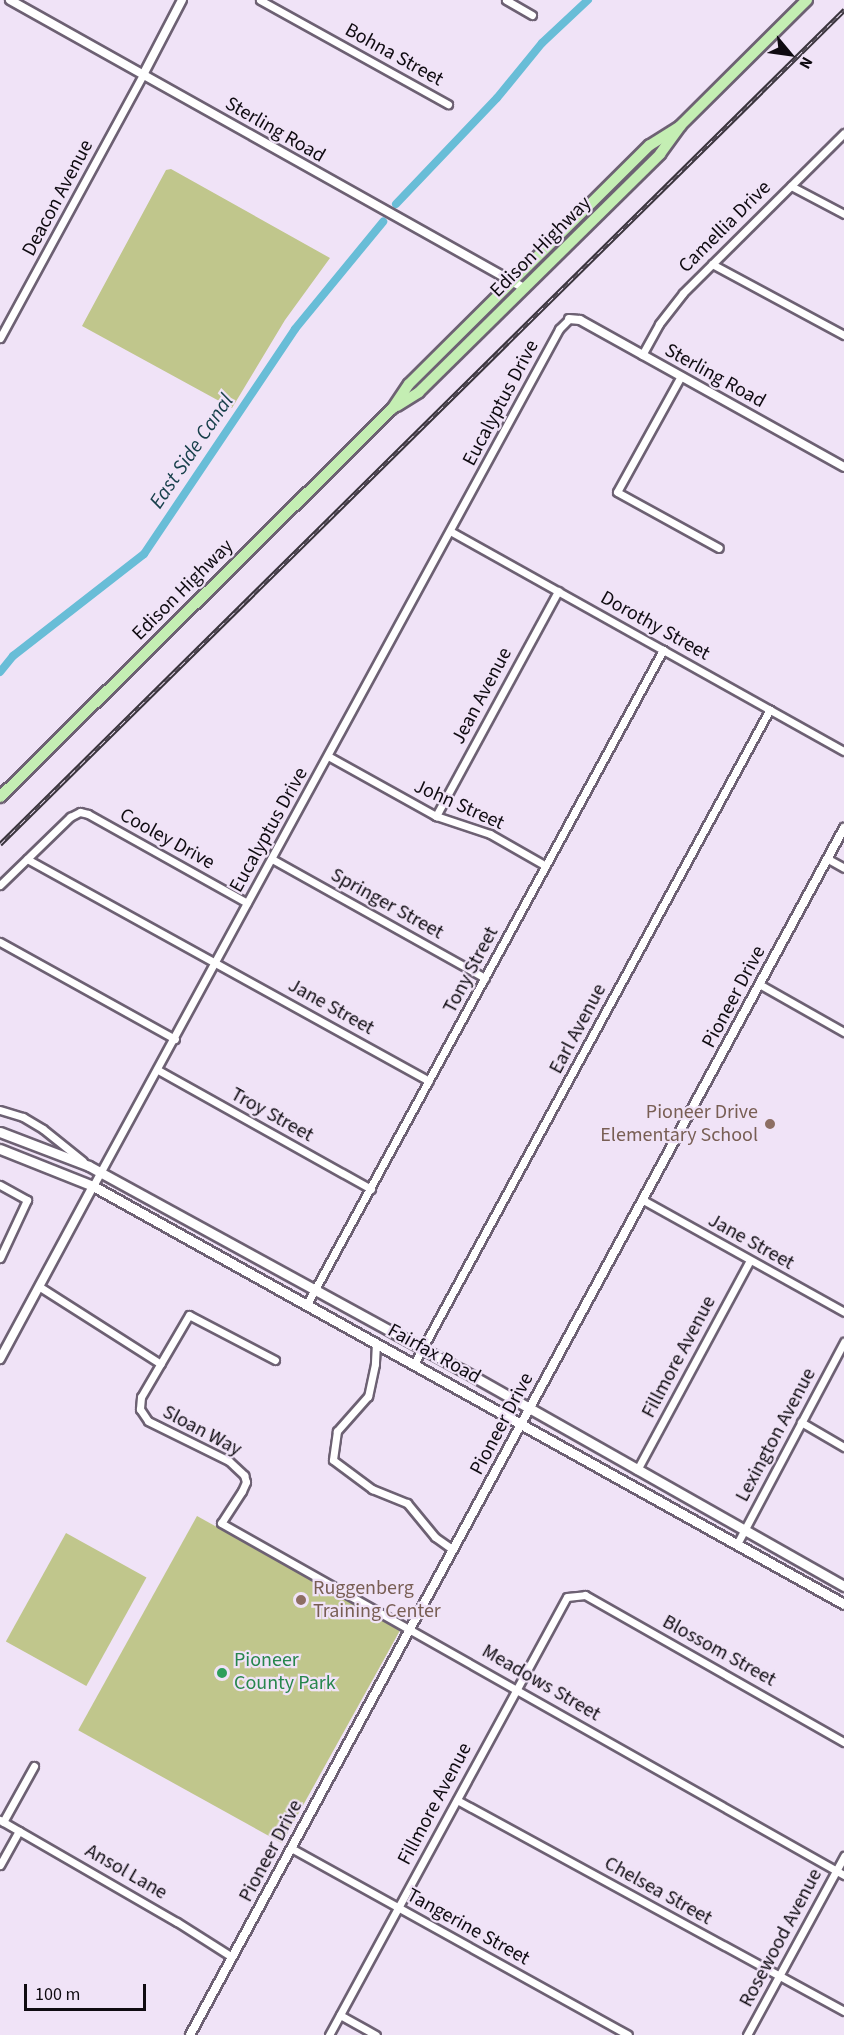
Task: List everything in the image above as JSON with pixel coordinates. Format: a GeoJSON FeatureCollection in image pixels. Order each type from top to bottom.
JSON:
{"type":"FeatureCollection","features":[{"type":"Feature","properties":{"kind":"main road","name":"Edison Highway"},"geometry":{"type":"LineString","coordinates":[[392,409],[419,392],[660,154],[680,126],[807,0]]}},
{"type":"Feature","properties":{"kind":"main road","name":"Edison Highway"},"geometry":{"type":"LineString","coordinates":[[0,797],[392,409],[409,384],[650,145],[680,126]]}},
{"type":"Feature","properties":{"kind":"main road","name":"Fairfax Road"},"geometry":{"type":"LineString","coordinates":[[0,1132],[89,1166],[423,1348],[844,1586]]}},
{"type":"Feature","properties":{"kind":"main road","name":"Fairfax Road"},"geometry":{"type":"LineString","coordinates":[[0,1149],[93,1186],[844,1604]]}},
{"type":"Feature","properties":{"kind":"street","name":"Sterling Road"},"geometry":{"type":"LineString","coordinates":[[10,0],[144,73],[524,288]]}},
{"type":"Feature","properties":{"kind":"street"},"geometry":{"type":"LineString","coordinates":[[144,73],[182,0]]}},
{"type":"Feature","properties":{"kind":"street","name":"Bohna Street"},"geometry":{"type":"LineString","coordinates":[[260,0],[448,104]]}},
{"type":"Feature","properties":{"kind":"street"},"geometry":{"type":"LineString","coordinates":[[506,0],[532,15]]}},
{"type":"Feature","properties":{"kind":"street","name":"Deacon Avenue"},"geometry":{"type":"LineString","coordinates":[[0,338],[144,73]]}},
{"type":"Feature","properties":{"kind":"street","name":"Camellia Drive"},"geometry":{"type":"LineString","coordinates":[[642,355],[670,308],[844,133]]}},
{"type":"Feature","properties":{"kind":"street"},"geometry":{"type":"LineString","coordinates":[[791,186],[844,214]]}},
{"type":"Feature","properties":{"kind":"street"},"geometry":{"type":"LineString","coordinates":[[712,264],[844,335]]}},
{"type":"Feature","properties":{"kind":"street","name":"Sterling Road"},"geometry":{"type":"LineString","coordinates":[[569,319],[580,320],[844,467]]}},
{"type":"Feature","properties":{"kind":"street","name":"Eucalyptus Drive"},"geometry":{"type":"LineString","coordinates":[[0,1359],[559,329],[569,319]]}},
{"type":"Feature","properties":{"kind":"street"},"geometry":{"type":"LineString","coordinates":[[681,376],[617,492],[719,548]]}},
{"type":"Feature","properties":{"kind":"street","name":"Dorothy Street"},"geometry":{"type":"LineString","coordinates":[[450,531],[844,751]]}},
{"type":"Feature","properties":{"kind":"street","name":"Jean Avenue"},"geometry":{"type":"LineString","coordinates":[[435,816],[558,591]]}},
{"type":"Feature","properties":{"kind":"street","name":"Tony Street"},"geometry":{"type":"LineString","coordinates":[[307,1304],[663,650]]}},
{"type":"Feature","properties":{"kind":"street","name":"Earl Avenue"},"geometry":{"type":"LineString","coordinates":[[414,1364],[770,709]]}},
{"type":"Feature","properties":{"kind":"street","name":"John Street"},"geometry":{"type":"LineString","coordinates":[[328,756],[435,816],[490,834],[546,866]]}},
{"type":"Feature","properties":{"kind":"street","name":"Cooley Drive"},"geometry":{"type":"LineString","coordinates":[[27,859],[70,817],[80,812],[88,814],[248,903]]}},
{"type":"Feature","properties":{"kind":"street","name":"Pioneer Drive"},"geometry":{"type":"LineString","coordinates":[[190,2035],[844,828]]}},
{"type":"Feature","properties":{"kind":"street"},"geometry":{"type":"LineString","coordinates":[[0,885],[27,859]]}},
{"type":"Feature","properties":{"kind":"street","name":"Jane Street"},"geometry":{"type":"LineString","coordinates":[[27,859],[429,1081]]}},
{"type":"Feature","properties":{"kind":"street","name":"Springer Street"},"geometry":{"type":"LineString","coordinates":[[272,859],[485,978]]}},
{"type":"Feature","properties":{"kind":"street"},"geometry":{"type":"LineString","coordinates":[[828,859],[844,868]]}},
{"type":"Feature","properties":{"kind":"street"},"geometry":{"type":"LineString","coordinates":[[0,942],[175,1039]]}},
{"type":"Feature","properties":{"kind":"street"},"geometry":{"type":"LineString","coordinates":[[759,984],[844,1032]]}},
{"type":"Feature","properties":{"kind":"street","name":"Troy Street"},"geometry":{"type":"LineString","coordinates":[[158,1070],[371,1189]]}},
{"type":"Feature","properties":{"kind":"street"},"geometry":{"type":"LineString","coordinates":[[0,1110],[22,1117],[43,1129],[89,1166]]}},
{"type":"Feature","properties":{"kind":"street"},"geometry":{"type":"LineString","coordinates":[[0,1185],[27,1200],[1,1254]]}},
{"type":"Feature","properties":{"kind":"street","name":"Jane Street"},"geometry":{"type":"LineString","coordinates":[[643,1200],[844,1312]]}},
{"type":"Feature","properties":{"kind":"street","name":"Fillmore Avenue"},"geometry":{"type":"LineString","coordinates":[[637,1470],[750,1260]]}},
{"type":"Feature","properties":{"kind":"street"},"geometry":{"type":"LineString","coordinates":[[40,1287],[161,1364],[189,1315],[275,1360]]}},
{"type":"Feature","properties":{"kind":"street"},"geometry":{"type":"LineString","coordinates":[[376,1342],[375,1364],[368,1396],[338,1431],[333,1460],[372,1489],[407,1503],[435,1537],[452,1549]]}},
{"type":"Feature","properties":{"kind":"street","name":"Lexington Avenue"},"geometry":{"type":"LineString","coordinates":[[737,1544],[844,1342]]}},
{"type":"Feature","properties":{"kind":"street","name":"Sloan Way"},"geometry":{"type":"LineString","coordinates":[[161,1364],[141,1397],[140,1409],[148,1421],[229,1461],[240,1470],[246,1482],[236,1503],[221,1523]]}},
{"type":"Feature","properties":{"kind":"street"},"geometry":{"type":"LineString","coordinates":[[801,1422],[844,1447]]}},
{"type":"Feature","properties":{"kind":"street","name":"Meadows Street"},"geometry":{"type":"LineString","coordinates":[[221,1523],[410,1627],[844,1875]]}},
{"type":"Feature","properties":{"kind":"street","name":"Fillmore Avenue"},"geometry":{"type":"LineString","coordinates":[[329,2035],[567,1598],[576,1595]]}},
{"type":"Feature","properties":{"kind":"street","name":"Blossom Street"},"geometry":{"type":"LineString","coordinates":[[576,1595],[585,1595],[844,1742]]}},
{"type":"Feature","properties":{"kind":"street"},"geometry":{"type":"LineString","coordinates":[[1,1821],[34,1766]]}},
{"type":"Feature","properties":{"kind":"street","name":"Chelsea Street"},"geometry":{"type":"LineString","coordinates":[[457,1800],[844,2011]]}},
{"type":"Feature","properties":{"kind":"street","name":"Ansol Lane"},"geometry":{"type":"LineString","coordinates":[[1,1821],[159,1911],[232,1957]]}},
{"type":"Feature","properties":{"kind":"street"},"geometry":{"type":"LineString","coordinates":[[0,1865],[19,1831]]}},
{"type":"Feature","properties":{"kind":"street","name":"Tangerine Street"},"geometry":{"type":"LineString","coordinates":[[291,1848],[628,2035]]}},
{"type":"Feature","properties":{"kind":"street","name":"Rosewood Avenue"},"geometry":{"type":"LineString","coordinates":[[747,2035],[844,1856]]}},
{"type":"Feature","properties":{"kind":"street"},"geometry":{"type":"LineString","coordinates":[[340,2015],[376,2035]]}},
{"type":"Feature","properties":{"kind":"green space"},"geometry":{"type":"Polygon","coordinates":[[[171,169],[330,258],[285,320],[232,408],[82,326],[166,170],[171,169]]]}},
{"type":"Feature","properties":{"kind":"green space"},"geometry":{"type":"Polygon","coordinates":[[[197,1516],[401,1629],[282,1843],[78,1730],[197,1516]]]}},
{"type":"Feature","properties":{"kind":"green space"},"geometry":{"type":"Polygon","coordinates":[[[66,1533],[146,1578],[86,1686],[6,1641],[66,1533]]]}},
{"type":"Feature","properties":{"kind":"waterway","name":"East Side Canal"},"geometry":{"type":"LineString","coordinates":[[396,204],[497,98],[542,43],[588,0]]}},
{"type":"Feature","properties":{"kind":"waterway","name":"East Side Canal"},"geometry":{"type":"LineString","coordinates":[[0,672],[13,656],[144,554],[295,329],[383,222]]}},
{"type":"Feature","properties":{"kind":"railway"},"geometry":{"type":"LineString","coordinates":[[0,844],[844,10]]}},
{"type":"Feature","properties":{"kind":"place","name":"Pioneer Drive Elementary School"},"geometry":{"type":"Point","coordinates":[770,1124]}},
{"type":"Feature","properties":{"kind":"place","name":"Ruggenberg Training Center"},"geometry":{"type":"Point","coordinates":[301,1600]}},
{"type":"Feature","properties":{"kind":"place","name":"Pioneer County Park"},"geometry":{"type":"Point","coordinates":[222,1673]}}]}
